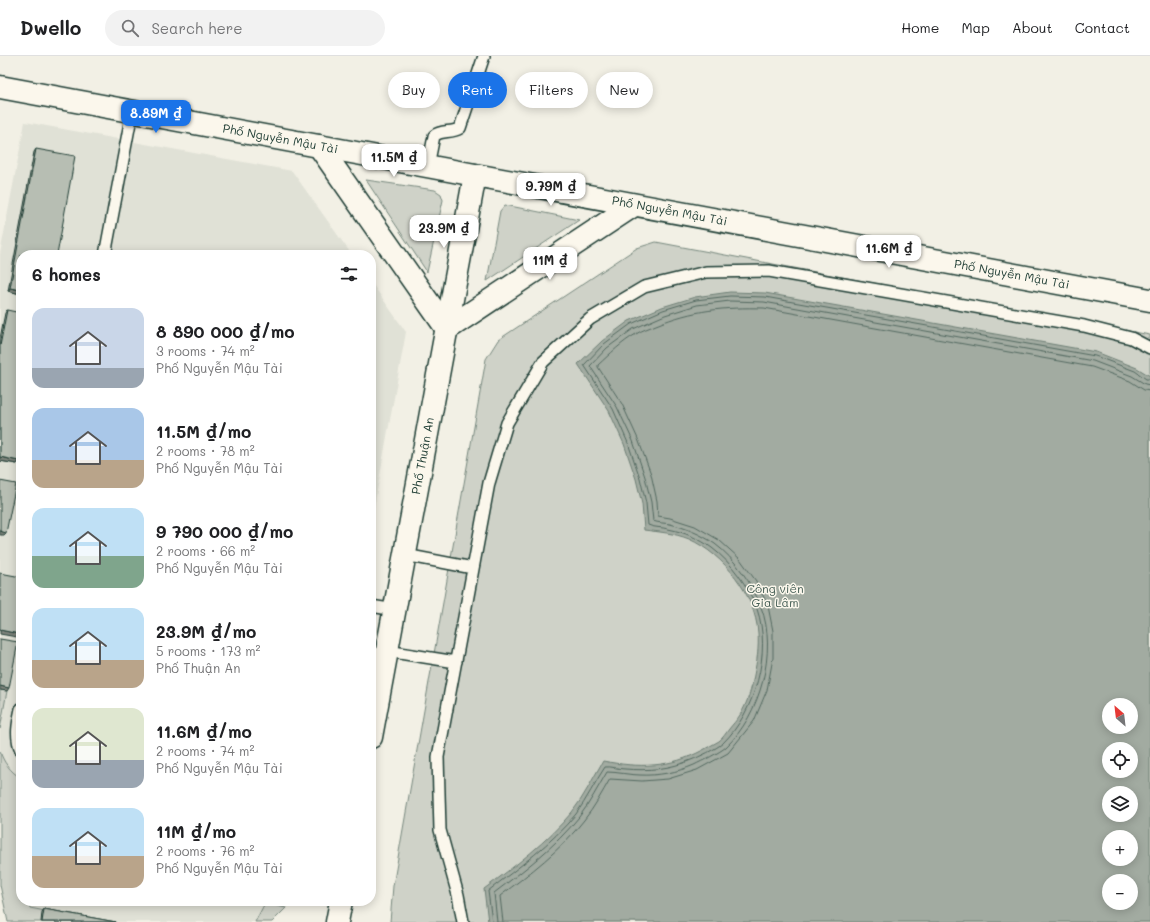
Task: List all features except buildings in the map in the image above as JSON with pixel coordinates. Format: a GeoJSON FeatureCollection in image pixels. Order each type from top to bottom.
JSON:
{"type":"FeatureCollection","features":[{"type":"Feature","properties":{"kind":"street","name":"Phố Nguyễn Mậu Tài"},"geometry":{"type":"LineString","coordinates":[[0,88],[1150,300]]}},
{"type":"Feature","properties":{"kind":"street"},"geometry":{"type":"LineString","coordinates":[[319,146],[447,329],[634,205]]}},
{"type":"Feature","properties":{"kind":"street","name":"Phố Thuận An"},"geometry":{"type":"LineString","coordinates":[[376,710],[475,175]]}},
{"type":"Feature","properties":{"kind":"street"},"geometry":{"type":"LineString","coordinates":[[337,922],[339,906]]}},
{"type":"Feature","properties":{"kind":"lane"},"geometry":{"type":"LineString","coordinates":[[428,166],[434,136],[442,131],[452,132],[460,128],[484,56]]}},
{"type":"Feature","properties":{"kind":"lane"},"geometry":{"type":"LineString","coordinates":[[106,250],[132,112]]}},
{"type":"Feature","properties":{"kind":"lane"},"geometry":{"type":"LineString","coordinates":[[463,922],[458,895],[440,830],[438,757],[489,483],[507,423],[543,362],[590,319],[644,287],[706,272],[769,271],[1084,326],[1131,338],[1150,348]]}},
{"type":"Feature","properties":{"kind":"lane"},"geometry":{"type":"LineString","coordinates":[[405,555],[473,568]]}},
{"type":"Feature","properties":{"kind":"lane"},"geometry":{"type":"LineString","coordinates":[[376,607],[395,610]]}},
{"type":"Feature","properties":{"kind":"lane"},"geometry":{"type":"LineString","coordinates":[[387,651],[456,662]]}},
{"type":"Feature","properties":{"kind":"shaded area"},"geometry":{"type":"Polygon","coordinates":[[[25,122],[292,171],[348,250],[16,250],[16,846],[0,777],[0,254],[25,122]]]}},
{"type":"Feature","properties":{"kind":"shaded area"},"geometry":{"type":"Polygon","coordinates":[[[376,289],[406,332],[376,497],[376,289]]]}},
{"type":"Feature","properties":{"kind":"shaded area"},"geometry":{"type":"Polygon","coordinates":[[[29,906],[289,906],[272,922],[33,922],[29,906]]]}},
{"type":"Feature","properties":{"kind":"green space"},"geometry":{"type":"Polygon","coordinates":[[[366,180],[435,190],[441,194],[443,200],[427,272],[366,180]]]}},
{"type":"Feature","properties":{"kind":"green space"},"geometry":{"type":"Polygon","coordinates":[[[505,205],[579,220],[487,281],[500,211],[505,205]]]}},
{"type":"Feature","properties":{"kind":"green space","name":"Công viên Gia Lâm"},"geometry":{"type":"Polygon","coordinates":[[[656,242],[1150,335],[1150,922],[390,922],[393,886],[486,359],[498,340],[637,248],[656,242]]]}},
{"type":"Feature","properties":{"kind":"green space"},"geometry":{"type":"Polygon","coordinates":[[[0,690],[7,691],[0,729],[0,690]]]}},
{"type":"Feature","properties":{"kind":"green space"},"geometry":{"type":"Polygon","coordinates":[[[0,751],[3,759],[16,774],[16,906],[29,906],[30,908],[102,922],[8,922],[0,885],[0,751]]]}},
{"type":"Feature","properties":{"kind":"green space"},"geometry":{"type":"Polygon","coordinates":[[[263,906],[278,906],[286,908],[272,922],[255,922],[263,906]]]}},
{"type":"Feature","properties":{"kind":"water","name":"Công viên Gia Lâm"},"geometry":{"type":"Polygon","coordinates":[[[730,292],[765,293],[1096,352],[1137,368],[1150,376],[1150,922],[488,922],[484,889],[530,853],[562,823],[580,800],[603,761],[629,765],[654,765],[691,756],[722,738],[740,715],[749,696],[757,660],[758,633],[756,618],[744,590],[736,577],[725,565],[702,546],[678,535],[644,530],[642,504],[636,479],[624,444],[609,411],[578,364],[602,341],[629,321],[662,307],[695,297],[730,292]]]}}]}
